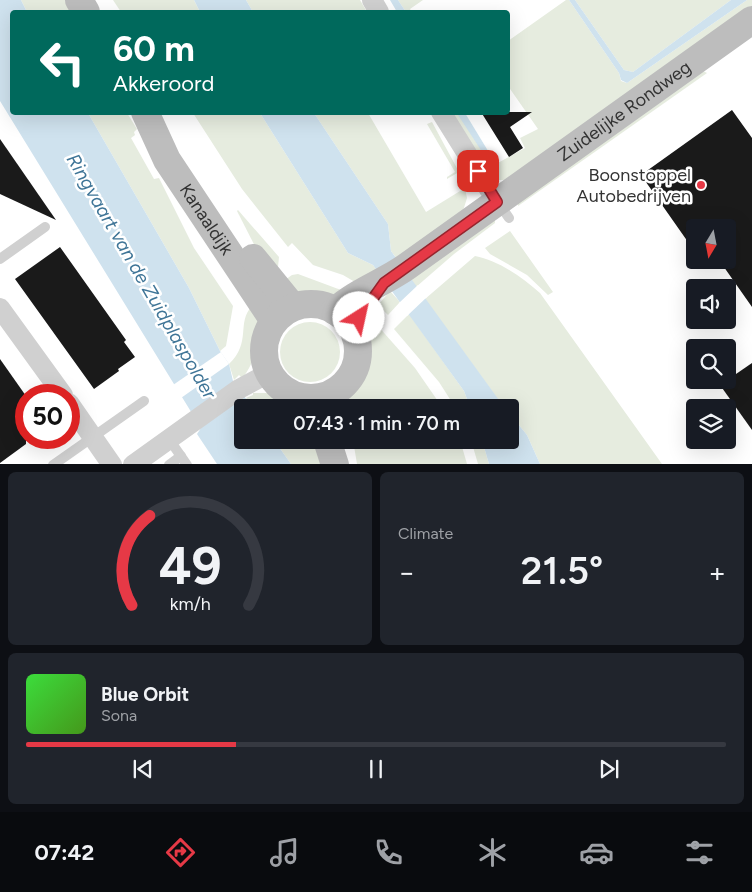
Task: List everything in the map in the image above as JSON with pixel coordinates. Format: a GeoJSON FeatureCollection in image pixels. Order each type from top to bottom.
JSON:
{"type":"FeatureCollection","features":[{"type":"Feature","properties":{"kind":"main road","name":"Zuidelijke Rondweg"},"geometry":{"type":"LineString","coordinates":[[343,319],[384,283],[406,267],[503,210],[752,20]]}},
{"type":"Feature","properties":{"kind":"main road","name":"Kanaaldijk"},"geometry":{"type":"LineString","coordinates":[[146,115],[167,160],[283,314]]}},
{"type":"Feature","properties":{"kind":"main road","name":"Kanaaldijk"},"geometry":{"type":"LineString","coordinates":[[151,115],[272,284],[283,314]]}},
{"type":"Feature","properties":{"kind":"main road"},"geometry":{"type":"LineString","coordinates":[[303,399],[292,395],[275,382],[268,373],[264,357],[264,341],[283,314],[319,305],[343,319],[358,348],[357,361],[339,399],[326,396],[321,399]]}},
{"type":"Feature","properties":{"kind":"main road"},"geometry":{"type":"LineString","coordinates":[[330,449],[335,464]]}},
{"type":"Feature","properties":{"kind":"main road"},"geometry":{"type":"LineString","coordinates":[[348,449],[352,464]]}},
{"type":"Feature","properties":{"kind":"street"},"geometry":{"type":"LineString","coordinates":[[443,115],[503,210]]}},
{"type":"Feature","properties":{"kind":"street"},"geometry":{"type":"LineString","coordinates":[[0,308],[55,384]]}},
{"type":"Feature","properties":{"kind":"street"},"geometry":{"type":"LineString","coordinates":[[133,464],[239,388],[268,373]]}},
{"type":"Feature","properties":{"kind":"street"},"geometry":{"type":"LineString","coordinates":[[80,419],[112,464]]}},
{"type":"Feature","properties":{"kind":"lane"},"geometry":{"type":"LineString","coordinates":[[0,259],[45,227]]}},
{"type":"Feature","properties":{"kind":"lane"},"geometry":{"type":"LineString","coordinates":[[53,464],[144,401]]}},
{"type":"Feature","properties":{"kind":"lane"},"geometry":{"type":"LineString","coordinates":[[169,439],[184,460],[169,464]]}},
{"type":"Feature","properties":{"kind":"shaded area"},"geometry":{"type":"Polygon","coordinates":[[[21,0],[65,0],[70,10],[26,10],[21,0]]]}},
{"type":"Feature","properties":{"kind":"shaded area"},"geometry":{"type":"Polygon","coordinates":[[[113,0],[194,0],[199,10],[120,10],[113,0]]]}},
{"type":"Feature","properties":{"kind":"shaded area"},"geometry":{"type":"Polygon","coordinates":[[[246,0],[360,0],[366,10],[252,10],[246,0]]]}},
{"type":"Feature","properties":{"kind":"shaded area"},"geometry":{"type":"Polygon","coordinates":[[[398,0],[423,0],[411,10],[405,10],[398,0]]]}},
{"type":"Feature","properties":{"kind":"shaded area"},"geometry":{"type":"Polygon","coordinates":[[[566,0],[569,0],[619,73],[621,81],[627,83],[747,0],[752,0],[752,9],[506,180],[496,180],[485,175],[450,115],[459,115],[496,164],[525,148],[520,138],[538,129],[510,89],[510,40],[566,0]]]}},
{"type":"Feature","properties":{"kind":"shaded area"},"geometry":{"type":"Polygon","coordinates":[[[575,0],[731,0],[633,72],[624,70],[575,0]]]}},
{"type":"Feature","properties":{"kind":"shaded area"},"geometry":{"type":"Polygon","coordinates":[[[703,71],[707,73],[518,206],[518,203],[703,71]]]}},
{"type":"Feature","properties":{"kind":"shaded area"},"geometry":{"type":"Polygon","coordinates":[[[89,115],[128,115],[137,129],[134,132],[135,135],[131,138],[154,179],[159,178],[194,248],[233,306],[226,346],[220,351],[189,288],[89,115]]]}},
{"type":"Feature","properties":{"kind":"shaded area"},"geometry":{"type":"Polygon","coordinates":[[[194,115],[261,115],[348,253],[373,265],[379,273],[360,285],[343,275],[313,265],[292,243],[288,247],[242,189],[194,115]]]}},
{"type":"Feature","properties":{"kind":"shaded area"},"geometry":{"type":"Polygon","coordinates":[[[315,115],[369,115],[426,212],[465,188],[467,198],[463,211],[397,259],[391,251],[388,224],[315,115]]]}},
{"type":"Feature","properties":{"kind":"shaded area"},"geometry":{"type":"Polygon","coordinates":[[[432,122],[459,172],[447,179],[447,177],[455,172],[427,124],[432,122]]]}},
{"type":"Feature","properties":{"kind":"shaded area"},"geometry":{"type":"Polygon","coordinates":[[[238,210],[279,257],[278,267],[259,254],[238,210]]]}},
{"type":"Feature","properties":{"kind":"shaded area"},"geometry":{"type":"Polygon","coordinates":[[[491,220],[495,220],[495,223],[454,254],[416,287],[410,278],[491,220]]]}},
{"type":"Feature","properties":{"kind":"shaded area"},"geometry":{"type":"Polygon","coordinates":[[[510,231],[553,292],[548,295],[527,275],[490,254],[485,248],[510,231]]]}},
{"type":"Feature","properties":{"kind":"shaded area"},"geometry":{"type":"Polygon","coordinates":[[[475,256],[492,261],[526,281],[540,293],[662,464],[540,464],[527,435],[519,425],[519,399],[498,399],[425,299],[475,256]]]}},
{"type":"Feature","properties":{"kind":"shaded area"},"geometry":{"type":"Polygon","coordinates":[[[298,274],[341,290],[333,299],[299,296],[279,284],[292,275],[298,274]]]}},
{"type":"Feature","properties":{"kind":"shaded area"},"geometry":{"type":"Polygon","coordinates":[[[390,291],[400,302],[388,315],[378,305],[390,291]]]}},
{"type":"Feature","properties":{"kind":"shaded area"},"geometry":{"type":"Polygon","coordinates":[[[252,306],[260,325],[260,337],[252,361],[245,374],[242,378],[239,375],[234,380],[229,364],[240,348],[247,312],[252,306]]]}},
{"type":"Feature","properties":{"kind":"shaded area"},"geometry":{"type":"Polygon","coordinates":[[[409,314],[464,391],[467,399],[450,399],[439,382],[394,329],[409,314]]]}},
{"type":"Feature","properties":{"kind":"shaded area"},"geometry":{"type":"Polygon","coordinates":[[[370,317],[415,368],[436,399],[349,399],[365,360],[365,327],[370,317]]]}},
{"type":"Feature","properties":{"kind":"shaded area"},"geometry":{"type":"Polygon","coordinates":[[[304,322],[316,322],[327,327],[335,335],[340,346],[338,364],[327,377],[316,382],[304,382],[293,377],[285,369],[280,358],[280,346],[285,335],[293,327],[304,322]]]}},
{"type":"Feature","properties":{"kind":"shaded area"},"geometry":{"type":"Polygon","coordinates":[[[253,393],[268,393],[282,399],[246,398],[253,395],[253,393]]]}},
{"type":"Feature","properties":{"kind":"shaded area"},"geometry":{"type":"Polygon","coordinates":[[[280,449],[325,449],[329,464],[291,464],[280,449]]]}},
{"type":"Feature","properties":{"kind":"shaded area"},"geometry":{"type":"Polygon","coordinates":[[[354,449],[463,449],[467,464],[357,464],[354,449]]]}},
{"type":"Feature","properties":{"kind":"shaded area"},"geometry":{"type":"Polygon","coordinates":[[[474,449],[485,449],[489,464],[478,464],[474,449]]]}},
{"type":"Feature","properties":{"kind":"water","name":"Ringvaart van de Zuidplaspolder"},"geometry":{"type":"Polygon","coordinates":[[[0,0],[21,0],[26,10],[10,10],[10,115],[89,115],[189,288],[220,351],[229,364],[233,381],[246,399],[234,399],[234,449],[280,449],[291,464],[217,464],[197,434],[201,428],[0,101],[0,0]]]}},
{"type":"Feature","properties":{"kind":"water"},"geometry":{"type":"Polygon","coordinates":[[[194,0],[246,0],[252,10],[199,10],[194,0]]]}},
{"type":"Feature","properties":{"kind":"water"},"geometry":{"type":"Polygon","coordinates":[[[390,0],[398,0],[405,10],[396,10],[390,0]]]}},
{"type":"Feature","properties":{"kind":"water"},"geometry":{"type":"Polygon","coordinates":[[[569,0],[575,0],[624,70],[633,72],[731,0],[747,0],[627,83],[621,80],[619,73],[569,0]]]}},
{"type":"Feature","properties":{"kind":"water"},"geometry":{"type":"Polygon","coordinates":[[[261,115],[315,115],[388,224],[391,251],[498,399],[467,399],[464,391],[373,265],[348,253],[261,115]]]}},
{"type":"Feature","properties":{"kind":"water"},"geometry":{"type":"Polygon","coordinates":[[[458,115],[466,115],[496,164],[492,166],[458,115]]]}},
{"type":"Feature","properties":{"kind":"water"},"geometry":{"type":"Polygon","coordinates":[[[519,425],[527,435],[540,464],[489,464],[485,449],[519,449],[519,425]]]}},
{"type":"Feature","properties":{"kind":"pier"},"geometry":{"type":"Polygon","coordinates":[[[418,285],[427,297],[407,316],[399,303],[418,285]]]}},
{"type":"Feature","properties":{"kind":"pier"},"geometry":{"type":"Polygon","coordinates":[[[221,352],[229,364],[181,398],[173,385],[221,352]]]}},
{"type":"Feature","properties":{"kind":"building"},"geometry":{"type":"Polygon","coordinates":[[[732,110],[752,138],[752,307],[736,284],[736,279],[732,279],[725,269],[736,269],[736,219],[686,219],[686,239],[641,175],[732,110]]]}},
{"type":"Feature","properties":{"kind":"building"},"geometry":{"type":"Polygon","coordinates":[[[510,112],[532,112],[510,127],[523,148],[509,157],[483,115],[510,115],[510,112]]]}},
{"type":"Feature","properties":{"kind":"building"},"geometry":{"type":"Polygon","coordinates":[[[0,139],[56,220],[0,194],[0,139]]]}},
{"type":"Feature","properties":{"kind":"building"},"geometry":{"type":"Polygon","coordinates":[[[60,247],[126,340],[124,342],[135,357],[94,389],[15,279],[60,247]]]}},
{"type":"Feature","properties":{"kind":"building"},"geometry":{"type":"Polygon","coordinates":[[[0,359],[18,384],[15,384],[15,449],[19,449],[0,463],[0,359]]]}},
{"type":"Feature","properties":{"kind":"building"},"geometry":{"type":"Polygon","coordinates":[[[752,363],[752,430],[736,408],[736,399],[730,399],[723,389],[736,389],[736,374],[752,363]]]}},
{"type":"Feature","properties":{"kind":"place","name":"Boonstoppel Autobedrijven"},"geometry":{"type":"Point","coordinates":[701,185]}},
{"type":"Feature","properties":{"kind":"route"},"geometry":{"type":"LineString","coordinates":[[359,318],[384,283],[497,202],[478,171]]}}]}
